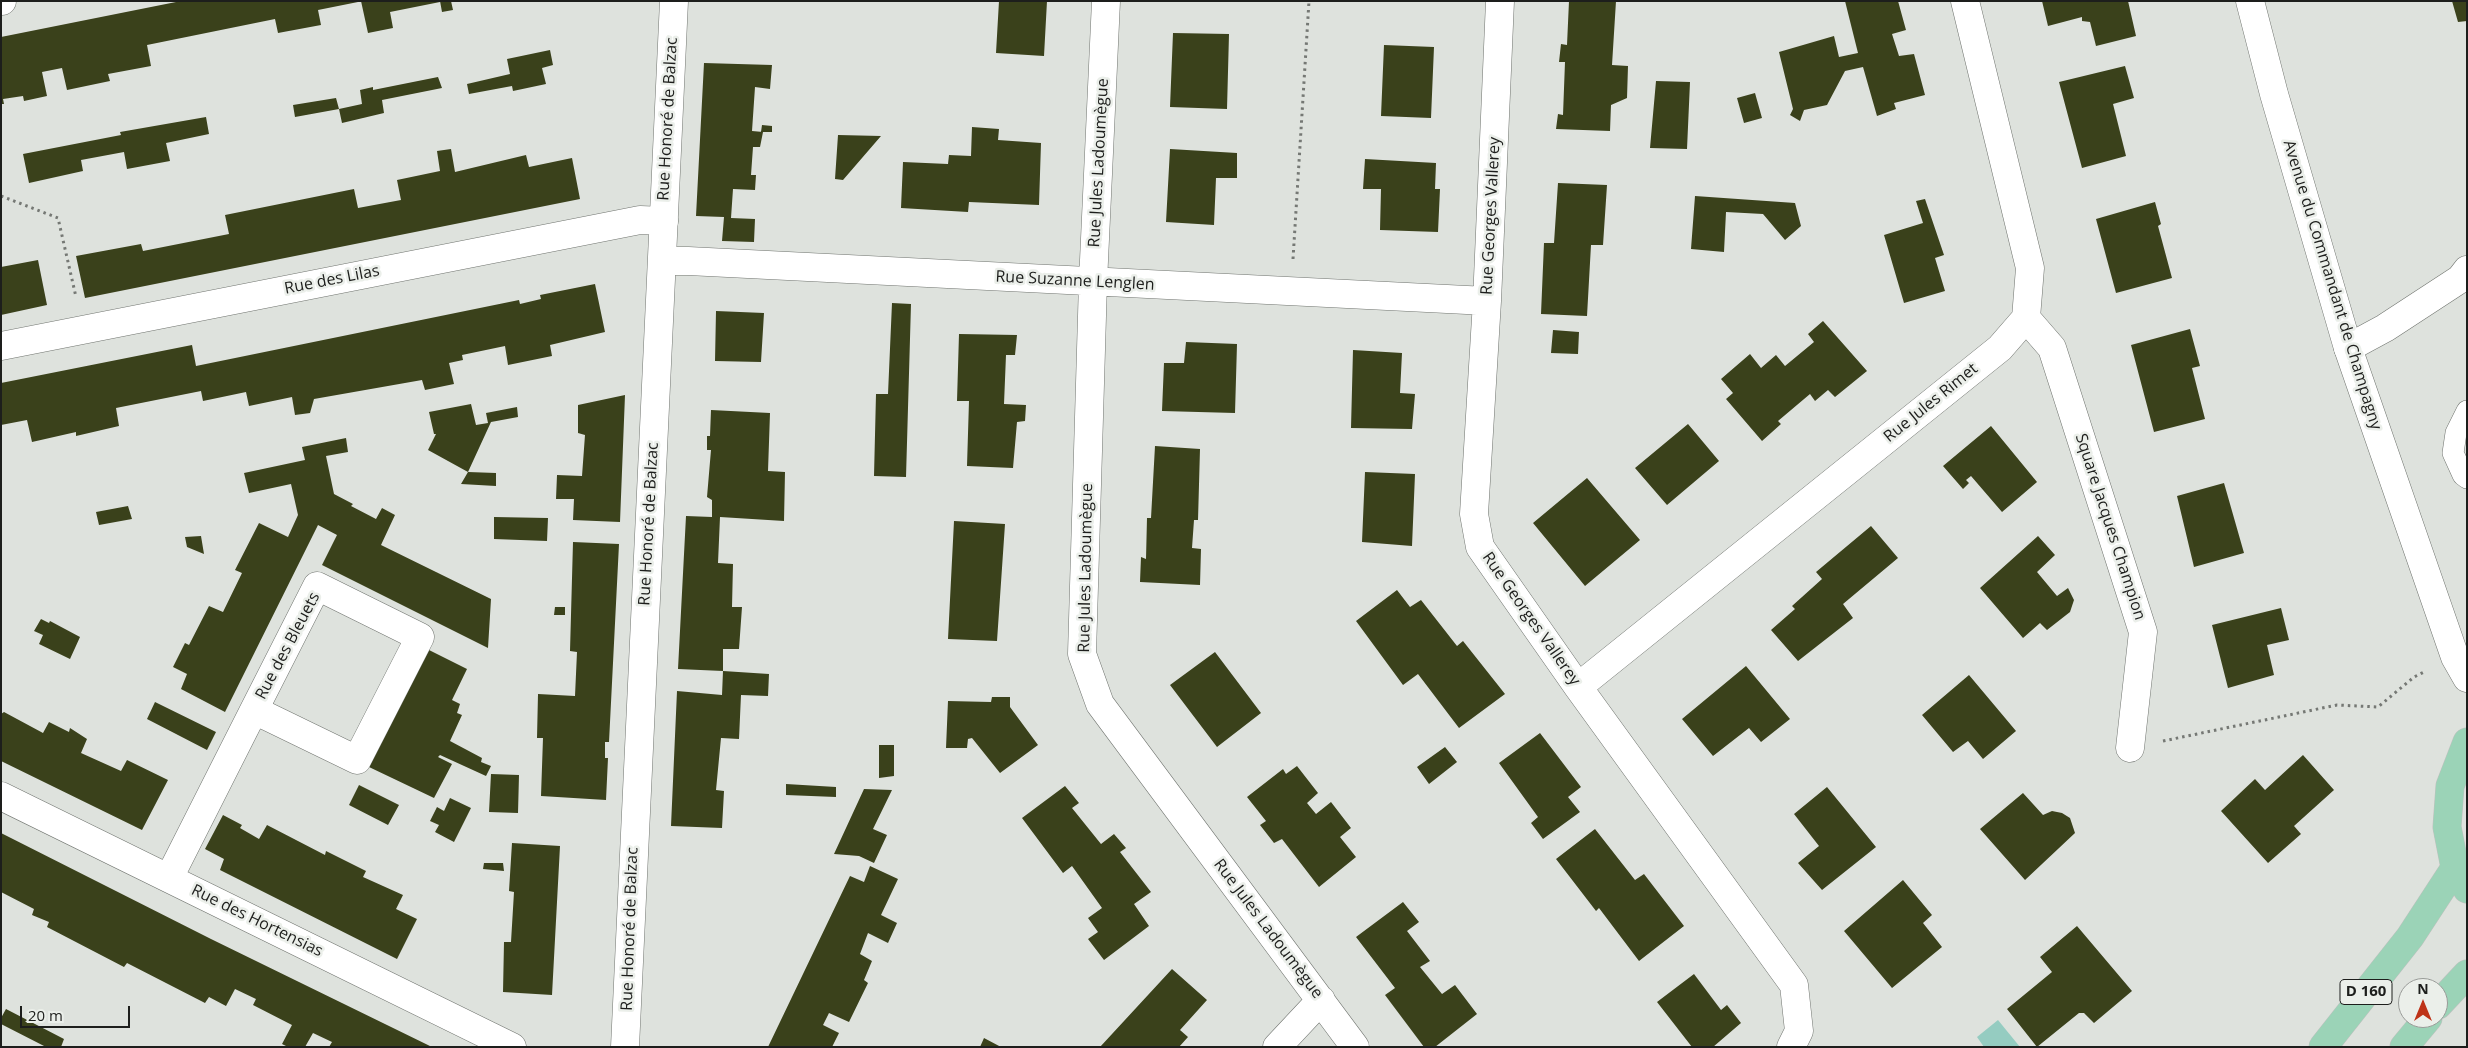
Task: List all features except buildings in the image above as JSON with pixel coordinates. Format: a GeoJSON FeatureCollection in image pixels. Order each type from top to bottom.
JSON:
{"type":"FeatureCollection","features":[{"type":"Feature","properties":{"kind":"main road"},"geometry":{"type":"LineString","coordinates":[[2461,879],[2447,827],[2450,786],[2467,742]]}},
{"type":"Feature","properties":{"kind":"main road","name":"D 160"},"geometry":{"type":"LineString","coordinates":[[2323,1047],[2410,937],[2461,879]]}},
{"type":"Feature","properties":{"kind":"main road"},"geometry":{"type":"LineString","coordinates":[[2448,994],[2467,974]]}},
{"type":"Feature","properties":{"kind":"main road"},"geometry":{"type":"LineString","coordinates":[[2404,1047],[2420,1028]]}},
{"type":"Feature","properties":{"kind":"street","name":"Rue Honoré de Balzac"},"geometry":{"type":"LineString","coordinates":[[625,1047],[674,1]]}},
{"type":"Feature","properties":{"kind":"street","name":"Rue Jules Ladoumègue"},"geometry":{"type":"LineString","coordinates":[[1106,1],[1093,282],[1082,654],[1100,704],[1355,1047]]}},
{"type":"Feature","properties":{"kind":"street","name":"Rue Georges Vallerey"},"geometry":{"type":"LineString","coordinates":[[1500,1],[1487,301],[1474,514],[1480,546],[1578,687],[1794,984],[1799,1031],[1791,1047]]}},
{"type":"Feature","properties":{"kind":"street"},"geometry":{"type":"LineString","coordinates":[[1965,1],[2030,268],[2026,318]]}},
{"type":"Feature","properties":{"kind":"street","name":"Avenue du Commandant de Champagny"},"geometry":{"type":"LineString","coordinates":[[2250,1],[2274,94],[2348,348],[2461,668]]}},
{"type":"Feature","properties":{"kind":"street","name":"Rue des Lilas"},"geometry":{"type":"LineString","coordinates":[[1,346],[640,220],[664,221]]}},
{"type":"Feature","properties":{"kind":"street","name":"Rue Suzanne Lenglen"},"geometry":{"type":"LineString","coordinates":[[663,261],[1487,301]]}},
{"type":"Feature","properties":{"kind":"street"},"geometry":{"type":"LineString","coordinates":[[2348,348],[2385,328],[2464,279]]}},
{"type":"Feature","properties":{"kind":"street","name":"Rue Jules Rimet"},"geometry":{"type":"LineString","coordinates":[[1578,687],[2000,348],[2026,318]]}},
{"type":"Feature","properties":{"kind":"street","name":"Square Jacques Champion"},"geometry":{"type":"LineString","coordinates":[[2026,318],[2052,348],[2143,632],[2130,748]]}},
{"type":"Feature","properties":{"kind":"street","name":"Rue des Bleuets"},"geometry":{"type":"LineString","coordinates":[[169,878],[254,710],[317,586],[420,636],[357,760],[254,710]]}},
{"type":"Feature","properties":{"kind":"street","name":"Rue des Hortensias"},"geometry":{"type":"LineString","coordinates":[[1,796],[512,1047]]}},
{"type":"Feature","properties":{"kind":"street"},"geometry":{"type":"LineString","coordinates":[[1277,1047],[1321,1000]]}},
{"type":"Feature","properties":{"kind":"lane"},"geometry":{"type":"LineString","coordinates":[[2467,410],[2456,433],[2453,454],[2463,475],[2467,478]]}},
{"type":"Feature","properties":{"kind":"path"},"geometry":{"type":"LineString","coordinates":[[1292,292],[1309,1]]}},
{"type":"Feature","properties":{"kind":"path"},"geometry":{"type":"LineString","coordinates":[[1,196],[58,218],[83,329]]}},
{"type":"Feature","properties":{"kind":"path"},"geometry":{"type":"LineString","coordinates":[[2130,748],[2337,705],[2378,706],[2414,677],[2461,668]]}},
{"type":"Feature","properties":{"kind":"water"},"geometry":{"type":"Polygon","coordinates":[[[1998,1020],[2020,1047],[1984,1047],[1977,1037],[1998,1020]]]}}]}
